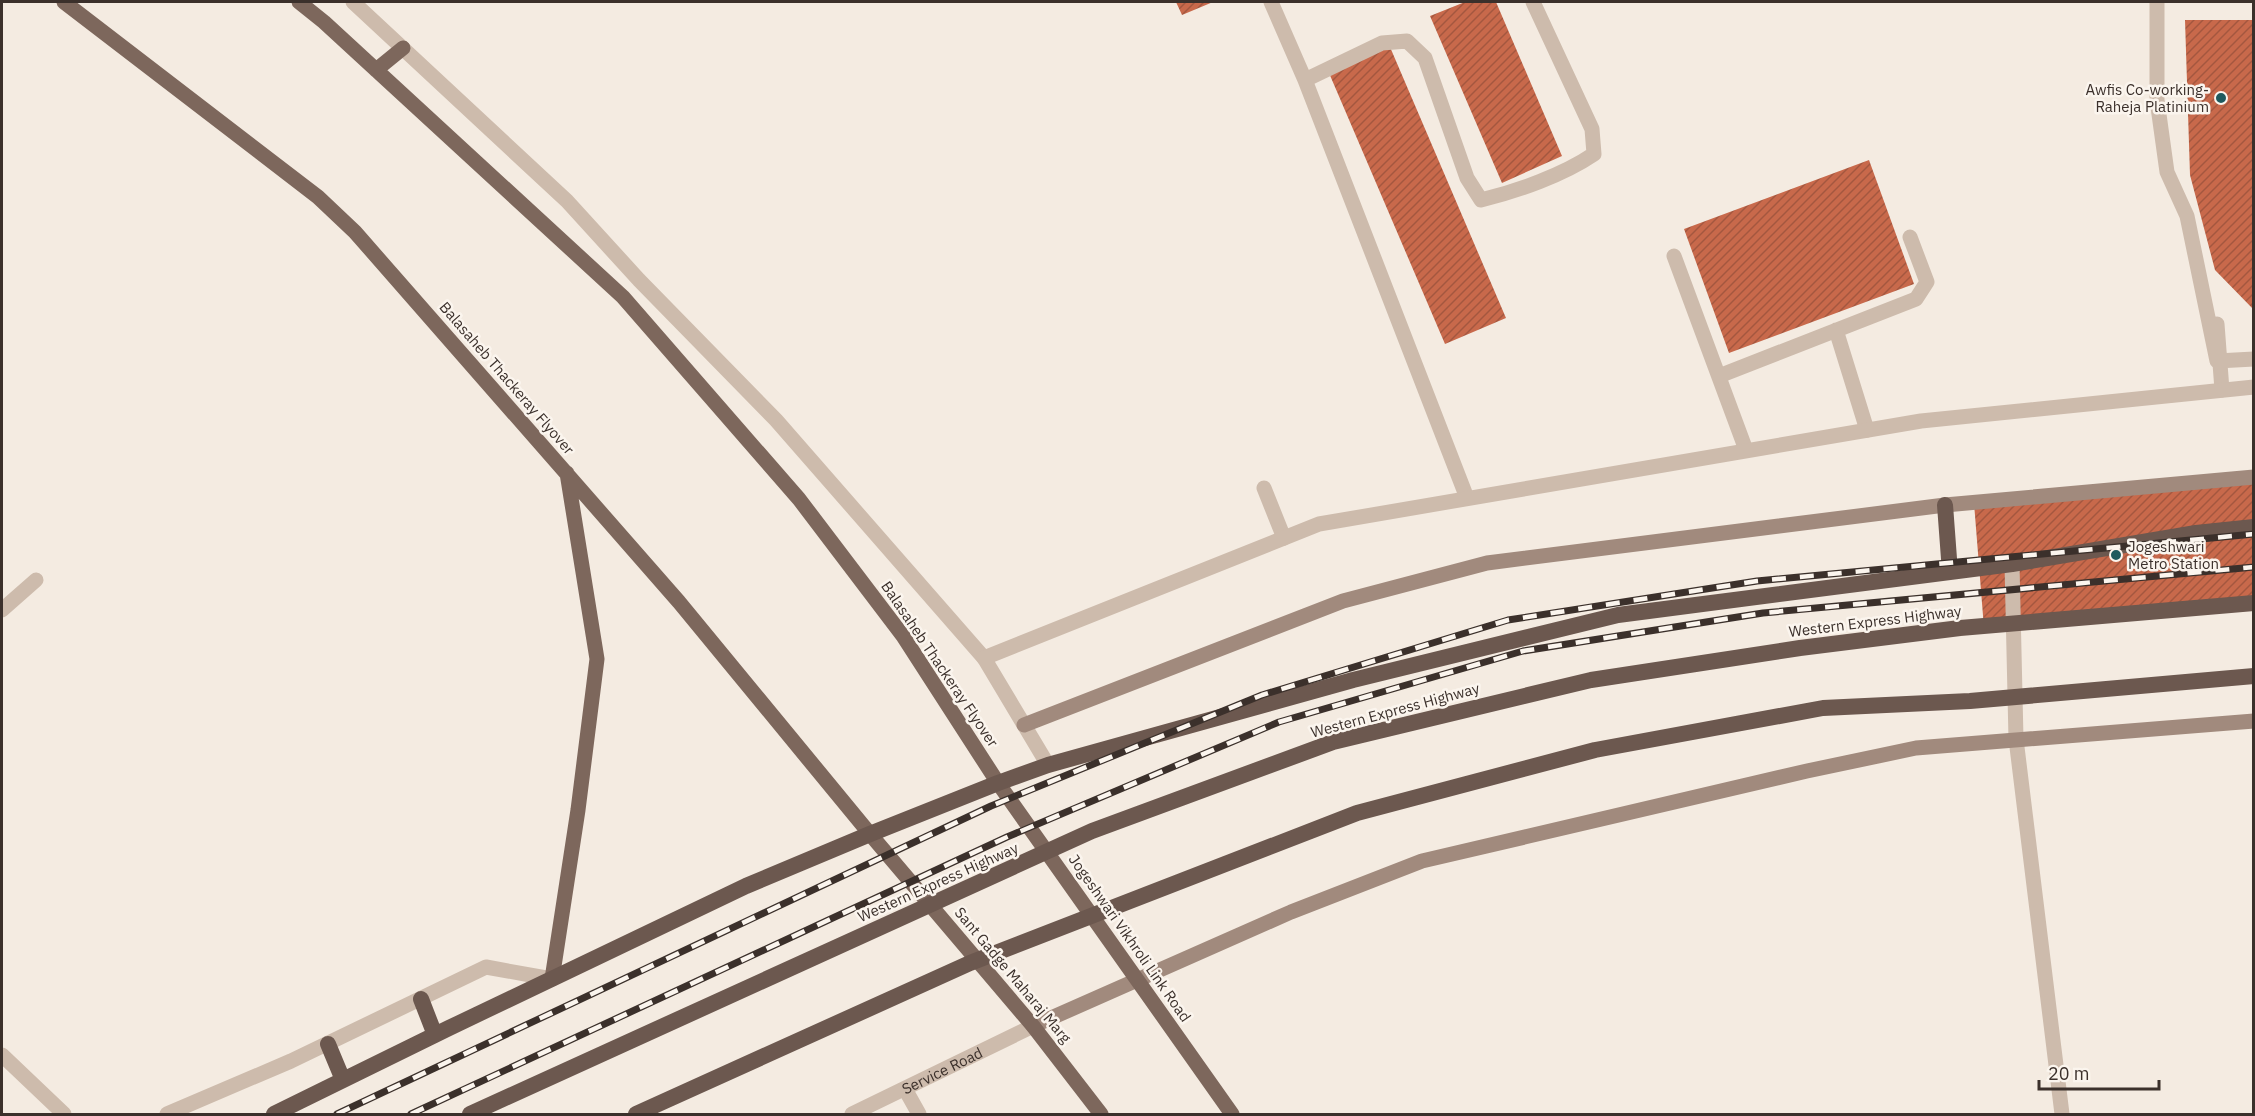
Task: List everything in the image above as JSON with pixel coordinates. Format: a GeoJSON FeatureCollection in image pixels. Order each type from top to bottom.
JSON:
{"type":"FeatureCollection","features":[{"type":"Feature","properties":{"kind":"highway"},"geometry":{"type":"LineString","coordinates":[[1946,505],[1950,572]]}},
{"type":"Feature","properties":{"kind":"highway"},"geometry":{"type":"LineString","coordinates":[[274,1114],[746,886],[870,834],[1048,765],[1353,680],[1618,615],[2012,564],[2196,532],[2253,527]]}},
{"type":"Feature","properties":{"kind":"highway","name":"Western Express Highway"},"geometry":{"type":"LineString","coordinates":[[471,1114],[1092,831],[1333,742],[1591,680],[1800,648],[1960,628],[2253,603]]}},
{"type":"Feature","properties":{"kind":"highway"},"geometry":{"type":"LineString","coordinates":[[636,1114],[970,963],[1346,817],[1379,807],[1595,750],[1823,708],[1970,701],[2253,676]]}},
{"type":"Feature","properties":{"kind":"highway"},"geometry":{"type":"LineString","coordinates":[[421,999],[435,1035]]}},
{"type":"Feature","properties":{"kind":"highway"},"geometry":{"type":"LineString","coordinates":[[328,1044],[343,1080]]}},
{"type":"Feature","properties":{"kind":"main road","name":"Balasaheb Thackeray Flyover"},"geometry":{"type":"LineString","coordinates":[[64,2],[318,197],[355,232],[680,602],[870,834]]}},
{"type":"Feature","properties":{"kind":"main road","name":"Balasaheb Thackeray Flyover"},"geometry":{"type":"LineString","coordinates":[[299,2],[324,22],[623,297],[799,499],[896,627],[998,783]]}},
{"type":"Feature","properties":{"kind":"main road"},"geometry":{"type":"LineString","coordinates":[[376,70],[403,48]]}},
{"type":"Feature","properties":{"kind":"main road"},"geometry":{"type":"LineString","coordinates":[[552,979],[578,810],[597,659],[567,474]]}},
{"type":"Feature","properties":{"kind":"main road"},"geometry":{"type":"LineString","coordinates":[[1024,725],[1343,601],[1487,563],[1946,505],[2253,477]]}},
{"type":"Feature","properties":{"kind":"main road"},"geometry":{"type":"LineString","coordinates":[[1033,1026],[1137,978],[1291,912],[1422,861],[1807,771],[1916,748],[2253,721]]}},
{"type":"Feature","properties":{"kind":"main road","name":"Jogeshwari Vikhroli Link Road"},"geometry":{"type":"LineString","coordinates":[[998,783],[1232,1114]]}},
{"type":"Feature","properties":{"kind":"main road","name":"Sant Gadge Maharaj Marg"},"geometry":{"type":"LineString","coordinates":[[870,834],[1033,1026],[1101,1114]]}},
{"type":"Feature","properties":{"kind":"street"},"geometry":{"type":"LineString","coordinates":[[353,2],[567,201],[639,280],[776,420],[984,658],[1048,765]]}},
{"type":"Feature","properties":{"kind":"street"},"geometry":{"type":"LineString","coordinates":[[1271,2],[1305,80],[1467,498]]}},
{"type":"Feature","properties":{"kind":"street"},"geometry":{"type":"LineString","coordinates":[[1305,80],[1382,44],[1407,41],[1425,58],[1467,178],[1480,200],[1509,193],[1582,162],[1594,153],[1592,129],[1533,2]]}},
{"type":"Feature","properties":{"kind":"street"},"geometry":{"type":"LineString","coordinates":[[2157,2],[2157,100],[2167,172],[2187,216],[2217,361]]}},
{"type":"Feature","properties":{"kind":"street"},"geometry":{"type":"LineString","coordinates":[[1719,376],[1916,299],[1927,282],[1910,237]]}},
{"type":"Feature","properties":{"kind":"street"},"geometry":{"type":"LineString","coordinates":[[1674,256],[1746,450]]}},
{"type":"Feature","properties":{"kind":"street"},"geometry":{"type":"LineString","coordinates":[[2217,361],[2217,324],[2223,390]]}},
{"type":"Feature","properties":{"kind":"street"},"geometry":{"type":"LineString","coordinates":[[1836,330],[1866,430]]}},
{"type":"Feature","properties":{"kind":"street"},"geometry":{"type":"LineString","coordinates":[[2217,361],[2253,359]]}},
{"type":"Feature","properties":{"kind":"street"},"geometry":{"type":"LineString","coordinates":[[984,658],[1319,524],[1922,421],[2253,387]]}},
{"type":"Feature","properties":{"kind":"street"},"geometry":{"type":"LineString","coordinates":[[1264,488],[1284,538]]}},
{"type":"Feature","properties":{"kind":"street"},"geometry":{"type":"LineString","coordinates":[[2012,564],[2016,739],[2062,1114]]}},
{"type":"Feature","properties":{"kind":"street"},"geometry":{"type":"LineString","coordinates":[[2,610],[36,580]]}},
{"type":"Feature","properties":{"kind":"street"},"geometry":{"type":"LineString","coordinates":[[166,1114],[328,1044],[486,967],[552,979]]}},
{"type":"Feature","properties":{"kind":"street","name":"Service Road"},"geometry":{"type":"LineString","coordinates":[[852,1114],[1033,1026]]}},
{"type":"Feature","properties":{"kind":"street"},"geometry":{"type":"LineString","coordinates":[[2,1055],[64,1114]]}},
{"type":"Feature","properties":{"kind":"street"},"geometry":{"type":"LineString","coordinates":[[905,1089],[919,1114]]}},
{"type":"Feature","properties":{"kind":"building"},"geometry":{"type":"Polygon","coordinates":[[[1176,2],[1213,2],[1182,15],[1176,2]]]}},
{"type":"Feature","properties":{"kind":"building"},"geometry":{"type":"Polygon","coordinates":[[[1465,2],[1496,2],[1562,156],[1502,183],[1430,16],[1465,2]]]}},
{"type":"Feature","properties":{"kind":"building","name":"Awfis Co-working- Raheja Platinium"},"geometry":{"type":"Polygon","coordinates":[[[2185,20],[2254,20],[2254,310],[2215,270],[2190,175],[2185,20]]]}},
{"type":"Feature","properties":{"kind":"building"},"geometry":{"type":"Polygon","coordinates":[[[1390,47],[1506,318],[1445,344],[1329,73],[1390,47]]]}},
{"type":"Feature","properties":{"kind":"building"},"geometry":{"type":"Polygon","coordinates":[[[1869,160],[1914,284],[1729,353],[1684,229],[1869,160]]]}},
{"type":"Feature","properties":{"kind":"building","name":"Jogeshwari Metro Station"},"geometry":{"type":"Polygon","coordinates":[[[2254,480],[2254,606],[1984,628],[1974,503],[2254,480]]]}},
{"type":"Feature","properties":{"kind":"railway"},"geometry":{"type":"LineString","coordinates":[[337,1114],[991,806],[1262,695],[1508,620],[1757,581],[2254,534]]}},
{"type":"Feature","properties":{"kind":"railway"},"geometry":{"type":"LineString","coordinates":[[411,1114],[1007,837],[1279,722],[1523,651],[1763,613],[2254,567]]}},
{"type":"Feature","properties":{"kind":"place","name":"Awfis Co-working- Raheja Platinium"},"geometry":{"type":"Point","coordinates":[2221,98]}},
{"type":"Feature","properties":{"kind":"place","name":"Jogeshwari Metro Station"},"geometry":{"type":"Point","coordinates":[2116,555]}}]}
